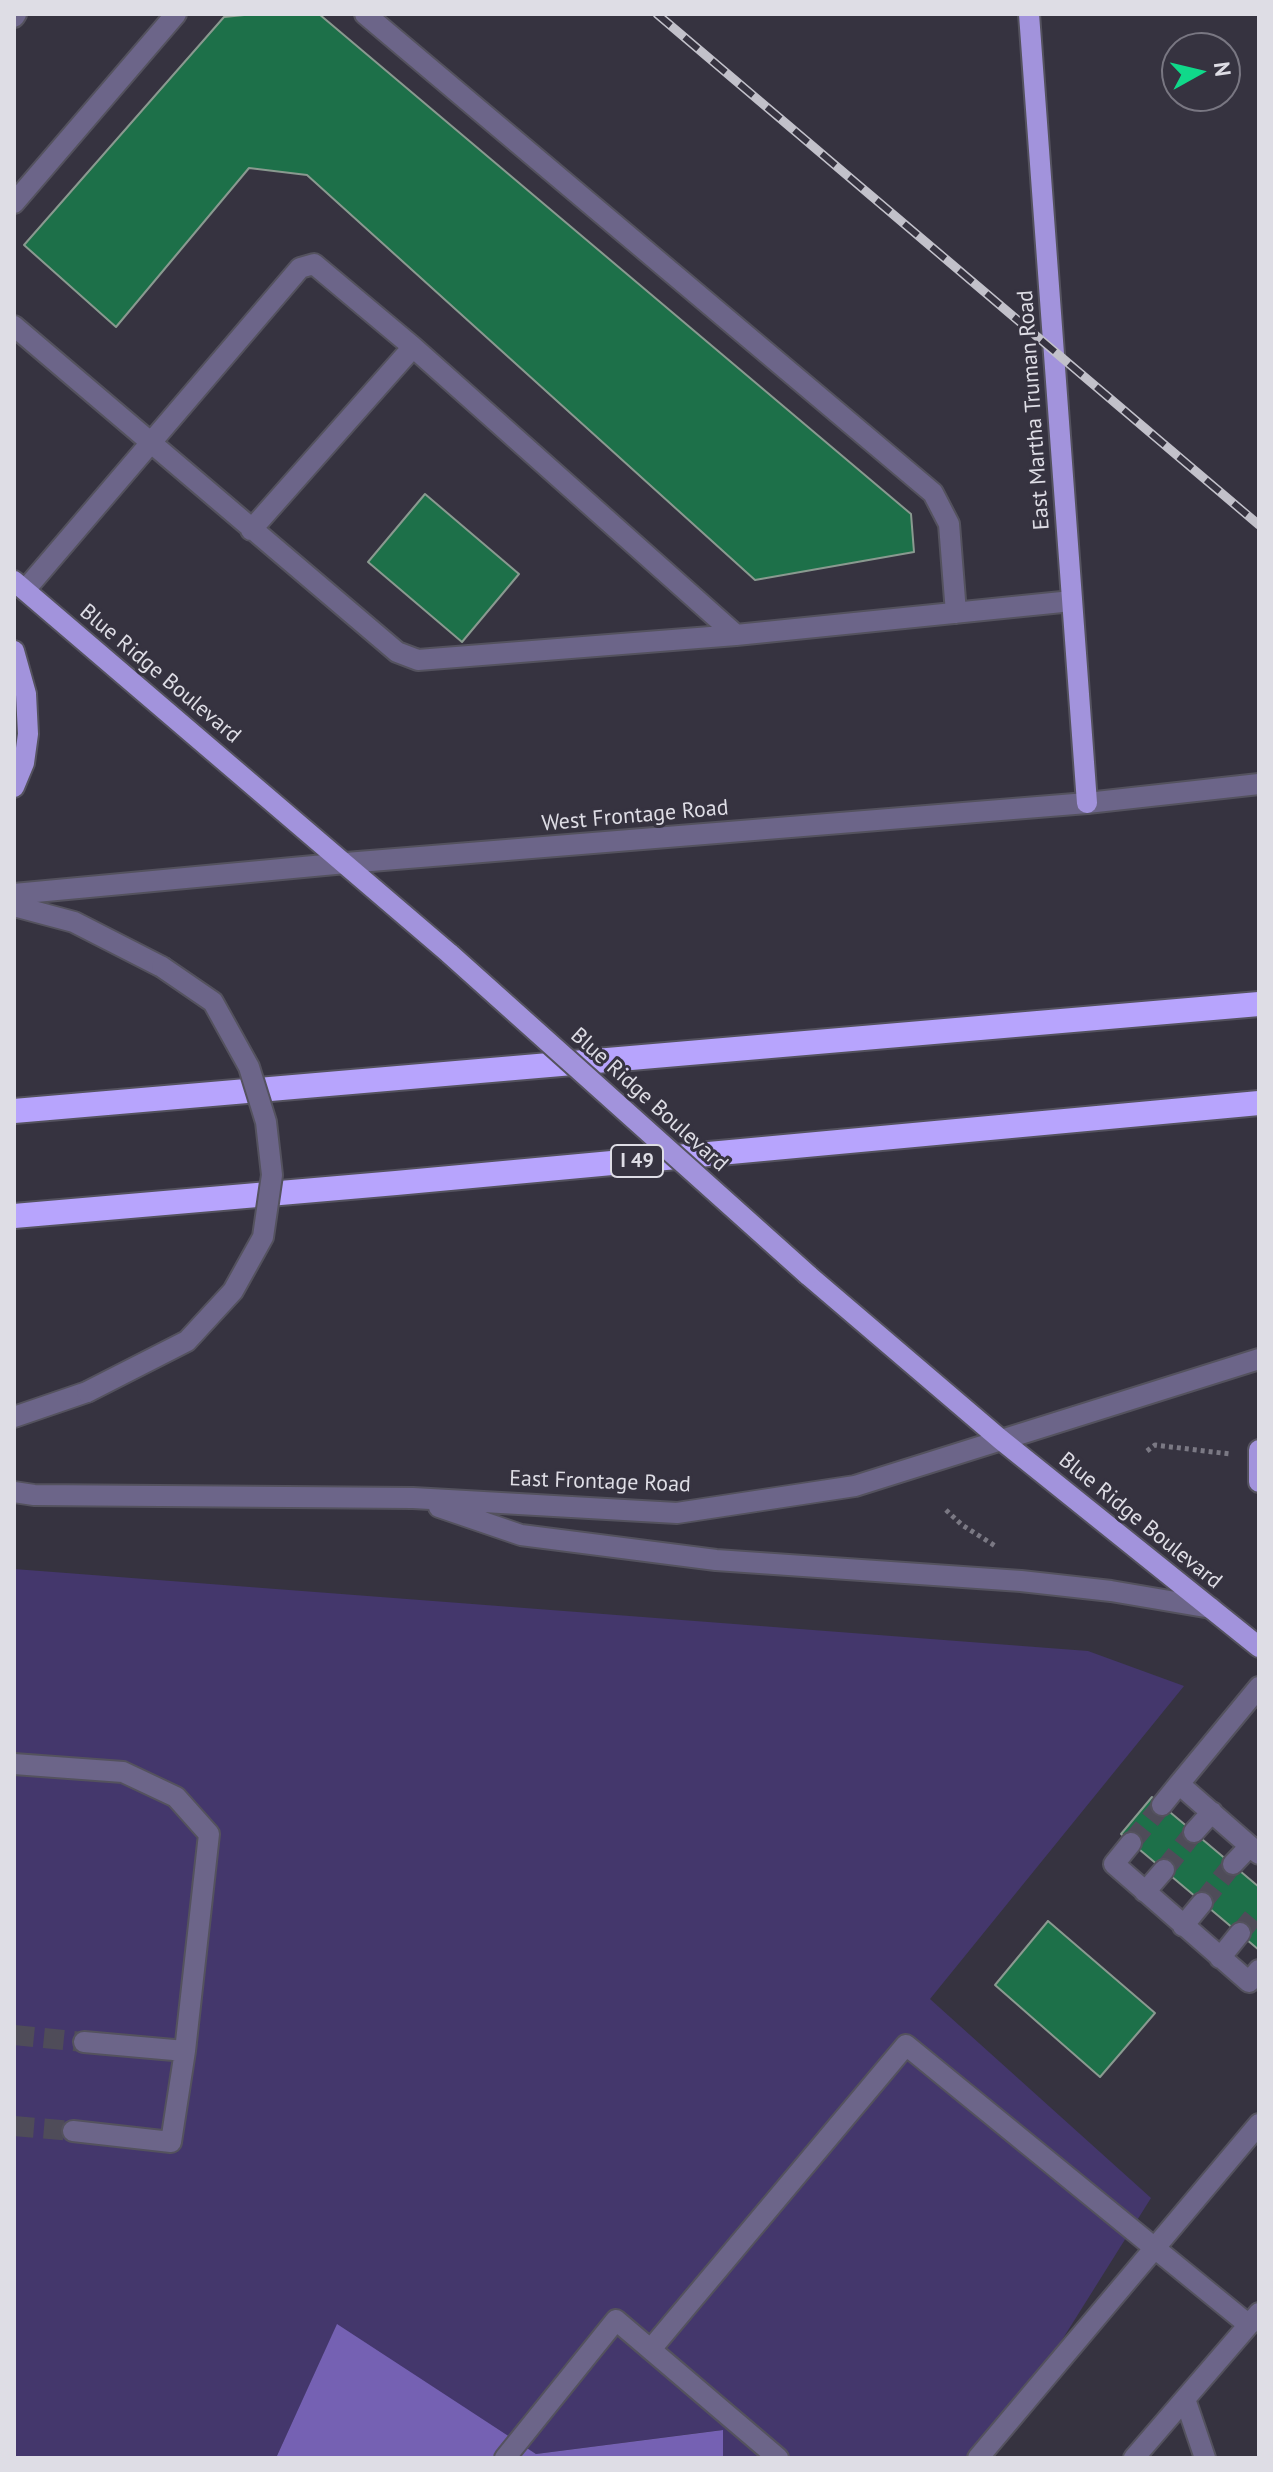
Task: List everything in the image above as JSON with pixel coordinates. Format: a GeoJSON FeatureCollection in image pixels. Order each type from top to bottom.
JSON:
{"type":"FeatureCollection","features":[{"type":"Feature","properties":{"kind":"highway"},"geometry":{"type":"LineString","coordinates":[[14,1111],[1259,1004]]}},
{"type":"Feature","properties":{"kind":"highway","name":"I 49"},"geometry":{"type":"LineString","coordinates":[[14,1216],[1259,1103]]}},
{"type":"Feature","properties":{"kind":"main road","name":"East Martha Truman Road"},"geometry":{"type":"LineString","coordinates":[[1029,14],[1087,803]]}},
{"type":"Feature","properties":{"kind":"main road","name":"Blue Ridge Boulevard"},"geometry":{"type":"LineString","coordinates":[[19,585],[346,863],[808,1275],[1000,1439],[1259,1647]]}},
{"type":"Feature","properties":{"kind":"main road"},"geometry":{"type":"LineString","coordinates":[[14,651],[26,694],[28,734],[24,763],[14,787]]}},
{"type":"Feature","properties":{"kind":"main road"},"geometry":{"type":"LineString","coordinates":[[1259,1450],[1259,1482]]}},
{"type":"Feature","properties":{"kind":"street"},"geometry":{"type":"LineString","coordinates":[[14,203],[176,14]]}},
{"type":"Feature","properties":{"kind":"street"},"geometry":{"type":"LineString","coordinates":[[365,14],[933,493],[949,524],[956,613]]}},
{"type":"Feature","properties":{"kind":"street"},"geometry":{"type":"LineString","coordinates":[[19,585],[150,444],[300,268],[314,264],[413,347],[736,635]]}},
{"type":"Feature","properties":{"kind":"street"},"geometry":{"type":"LineString","coordinates":[[14,326],[397,652],[418,660],[736,635],[1072,601]]}},
{"type":"Feature","properties":{"kind":"street"},"geometry":{"type":"LineString","coordinates":[[251,530],[413,347]]}},
{"type":"Feature","properties":{"kind":"street","name":"West Frontage Road"},"geometry":{"type":"LineString","coordinates":[[14,894],[346,863],[1087,803],[1259,784]]}},
{"type":"Feature","properties":{"kind":"street"},"geometry":{"type":"LineString","coordinates":[[14,906],[74,922],[162,967],[213,1002],[249,1067],[266,1122],[272,1175],[263,1237],[233,1291],[187,1341],[87,1392],[14,1417]]}},
{"type":"Feature","properties":{"kind":"street","name":"East Frontage Road"},"geometry":{"type":"LineString","coordinates":[[14,1492],[34,1495],[413,1498],[677,1513],[855,1486],[1259,1359]]}},
{"type":"Feature","properties":{"kind":"street"},"geometry":{"type":"LineString","coordinates":[[413,1498],[521,1535],[716,1560],[1021,1581],[1111,1591],[1211,1608]]}},
{"type":"Feature","properties":{"kind":"street"},"geometry":{"type":"LineString","coordinates":[[1162,1805],[1259,1687]]}},
{"type":"Feature","properties":{"kind":"street"},"geometry":{"type":"LineString","coordinates":[[14,1764],[123,1772],[176,1797],[209,1834],[185,2051],[171,2142],[73,2131]]}},
{"type":"Feature","properties":{"kind":"street"},"geometry":{"type":"LineString","coordinates":[[1179,1784],[1254,1850],[1233,1864]]}},
{"type":"Feature","properties":{"kind":"street"},"geometry":{"type":"LineString","coordinates":[[1194,1832],[1212,1812]]}},
{"type":"Feature","properties":{"kind":"street"},"geometry":{"type":"LineString","coordinates":[[1131,1843],[1114,1864],[1249,1982],[1259,1970]]}},
{"type":"Feature","properties":{"kind":"street"},"geometry":{"type":"LineString","coordinates":[[1145,1892],[1164,1870]]}},
{"type":"Feature","properties":{"kind":"street"},"geometry":{"type":"LineString","coordinates":[[1183,1926],[1202,1903]]}},
{"type":"Feature","properties":{"kind":"street"},"geometry":{"type":"LineString","coordinates":[[1220,1958],[1240,1933]]}},
{"type":"Feature","properties":{"kind":"street"},"geometry":{"type":"LineString","coordinates":[[84,2042],[185,2051]]}},
{"type":"Feature","properties":{"kind":"street"},"geometry":{"type":"LineString","coordinates":[[651,2349],[906,2045],[1155,2248],[1254,2319],[1134,2458]]}},
{"type":"Feature","properties":{"kind":"street"},"geometry":{"type":"LineString","coordinates":[[978,2458],[1259,2124]]}},
{"type":"Feature","properties":{"kind":"street"},"geometry":{"type":"LineString","coordinates":[[505,2458],[616,2320],[778,2458]]}},
{"type":"Feature","properties":{"kind":"street"},"geometry":{"type":"LineString","coordinates":[[1185,2399],[1205,2458]]}},
{"type":"Feature","properties":{"kind":"path"},"geometry":{"type":"LineString","coordinates":[[1147,1451],[1155,1445],[1231,1454]]}},
{"type":"Feature","properties":{"kind":"path"},"geometry":{"type":"LineString","coordinates":[[946,1510],[962,1525],[998,1547]]}},
{"type":"Feature","properties":{"kind":"shaded area"},"geometry":{"type":"Polygon","coordinates":[[[14,1569],[1088,1651],[1184,1686],[930,1999],[1151,2198],[988,2458],[723,2458],[722,2430],[536,2454],[337,2325],[276,2458],[14,2458],[14,1569]]]}},
{"type":"Feature","properties":{"kind":"shaded area"},"geometry":{"type":"Polygon","coordinates":[[[337,2324],[536,2454],[723,2430],[723,2458],[276,2458],[337,2324]]]}},
{"type":"Feature","properties":{"kind":"building"},"geometry":{"type":"Polygon","coordinates":[[[319,14],[911,514],[914,552],[755,580],[307,175],[249,168],[116,327],[24,245],[224,17],[319,14]]]}},
{"type":"Feature","properties":{"kind":"building"},"geometry":{"type":"Polygon","coordinates":[[[425,494],[519,574],[462,642],[368,562],[425,494]]]}},
{"type":"Feature","properties":{"kind":"building"},"geometry":{"type":"Polygon","coordinates":[[[1152,1797],[1259,1887],[1259,1950],[1121,1834],[1152,1797]]]}},
{"type":"Feature","properties":{"kind":"building"},"geometry":{"type":"Polygon","coordinates":[[[1048,1921],[1155,2013],[1100,2077],[995,1985],[1048,1921]]]}},
{"type":"Feature","properties":{"kind":"tunnel"},"geometry":{"type":"LineString","coordinates":[[1131,1843],[1162,1805]]}},
{"type":"Feature","properties":{"kind":"tunnel"},"geometry":{"type":"LineString","coordinates":[[1164,1870],[1194,1832]]}},
{"type":"Feature","properties":{"kind":"tunnel"},"geometry":{"type":"LineString","coordinates":[[1202,1903],[1233,1864]]}},
{"type":"Feature","properties":{"kind":"tunnel"},"geometry":{"type":"LineString","coordinates":[[1240,1933],[1259,1910]]}},
{"type":"Feature","properties":{"kind":"tunnel"},"geometry":{"type":"LineString","coordinates":[[14,2035],[84,2042]]}},
{"type":"Feature","properties":{"kind":"tunnel"},"geometry":{"type":"LineString","coordinates":[[14,2126],[73,2131]]}},
{"type":"Feature","properties":{"kind":"railway"},"geometry":{"type":"LineString","coordinates":[[657,14],[1259,525]]}}]}
